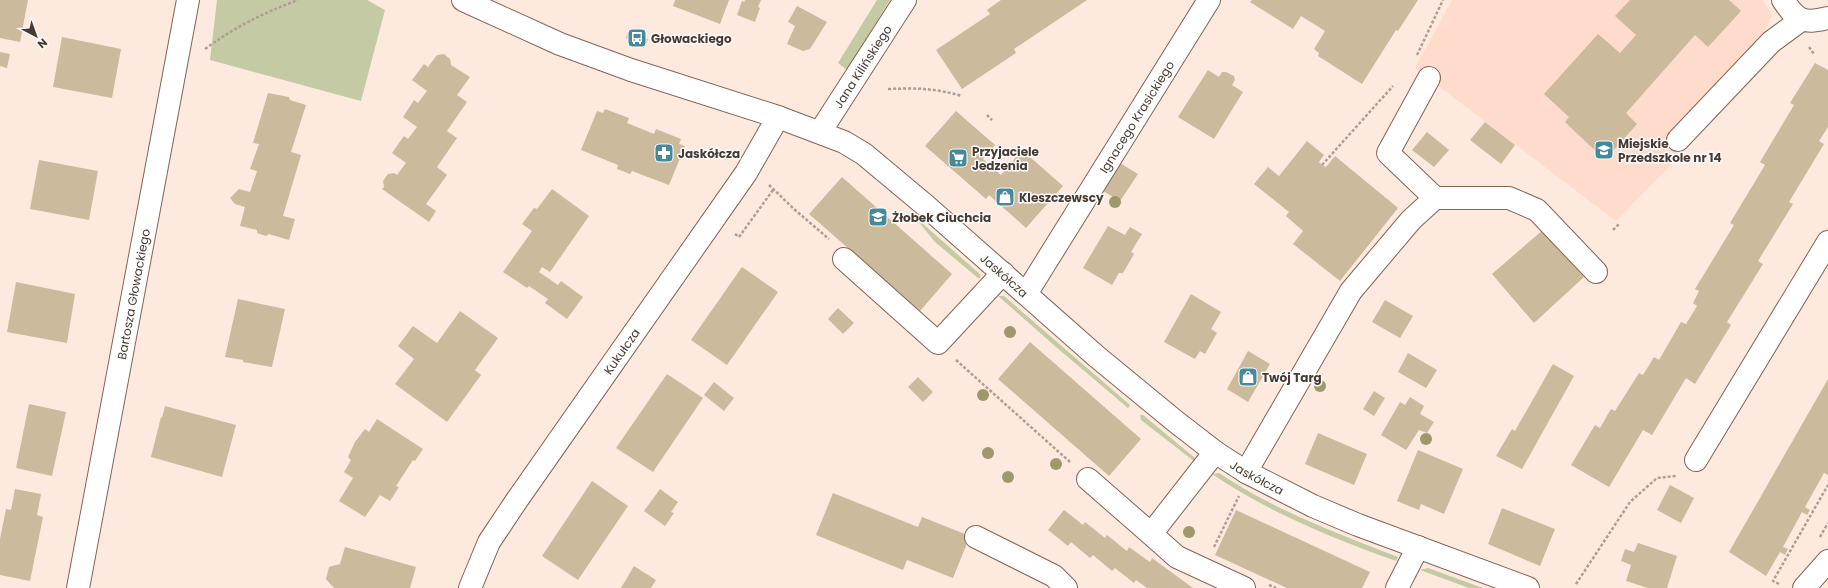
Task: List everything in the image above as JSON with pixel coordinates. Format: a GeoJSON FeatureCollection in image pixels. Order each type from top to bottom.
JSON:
{"type":"FeatureCollection","features":[{"type":"Feature","properties":{"kind":"street","name":"Bartosza Głowackiego"},"geometry":{"type":"LineString","coordinates":[[78,588],[188,0]]}},
{"type":"Feature","properties":{"kind":"street","name":"Jaskółcza"},"geometry":{"type":"LineString","coordinates":[[463,0],[560,44],[631,70],[778,117],[844,142],[864,154],[1118,374],[1215,452],[1246,472],[1313,506],[1528,588]]}},
{"type":"Feature","properties":{"kind":"street","name":"Jana Kilińskiego"},"geometry":{"type":"LineString","coordinates":[[820,132],[905,0]]}},
{"type":"Feature","properties":{"kind":"street","name":"Ignacego Krasickiego"},"geometry":{"type":"LineString","coordinates":[[1026,294],[1209,0]]}},
{"type":"Feature","properties":{"kind":"street"},"geometry":{"type":"LineString","coordinates":[[1783,0],[1793,15],[1801,20],[1818,20],[1828,18]]}},
{"type":"Feature","properties":{"kind":"street"},"geometry":{"type":"LineString","coordinates":[[1678,140],[1772,42],[1801,20]]}},
{"type":"Feature","properties":{"kind":"street"},"geometry":{"type":"LineString","coordinates":[[1429,78],[1388,153],[1435,198]]}},
{"type":"Feature","properties":{"kind":"street","name":"Kukułcza"},"geometry":{"type":"LineString","coordinates":[[470,588],[489,542],[750,168],[778,117]]}},
{"type":"Feature","properties":{"kind":"street"},"geometry":{"type":"LineString","coordinates":[[1246,472],[1351,291],[1411,220],[1435,198],[1509,198],[1537,210],[1596,272]]}},
{"type":"Feature","properties":{"kind":"street"},"geometry":{"type":"LineString","coordinates":[[1696,460],[1828,242]]}},
{"type":"Feature","properties":{"kind":"street"},"geometry":{"type":"LineString","coordinates":[[844,259],[938,343],[1003,274]]}},
{"type":"Feature","properties":{"kind":"street"},"geometry":{"type":"LineString","coordinates":[[1151,534],[1215,452]]}},
{"type":"Feature","properties":{"kind":"street"},"geometry":{"type":"LineString","coordinates":[[1088,479],[1177,557],[1244,588]]}},
{"type":"Feature","properties":{"kind":"street"},"geometry":{"type":"LineString","coordinates":[[976,537],[1054,576],[1066,588]]}},
{"type":"Feature","properties":{"kind":"street"},"geometry":{"type":"LineString","coordinates":[[1397,588],[1418,547]]}},
{"type":"Feature","properties":{"kind":"street"},"geometry":{"type":"LineString","coordinates":[[1804,588],[1828,561]]}},
{"type":"Feature","properties":{"kind":"path"},"geometry":{"type":"LineString","coordinates":[[204,49],[229,31],[272,10],[298,0]]}},
{"type":"Feature","properties":{"kind":"path"},"geometry":{"type":"LineString","coordinates":[[1414,60],[1443,0]]}},
{"type":"Feature","properties":{"kind":"path"},"geometry":{"type":"LineString","coordinates":[[1322,165],[1396,84]]}},
{"type":"Feature","properties":{"kind":"path"},"geometry":{"type":"LineString","coordinates":[[888,89],[915,88],[940,90],[962,96]]}},
{"type":"Feature","properties":{"kind":"path"},"geometry":{"type":"LineString","coordinates":[[987,115],[992,120]]}},
{"type":"Feature","properties":{"kind":"path"},"geometry":{"type":"LineString","coordinates":[[764,181],[842,250],[844,259]]}},
{"type":"Feature","properties":{"kind":"path"},"geometry":{"type":"LineString","coordinates":[[1613,230],[1620,222]]}},
{"type":"Feature","properties":{"kind":"path"},"geometry":{"type":"LineString","coordinates":[[938,343],[1088,479]]}},
{"type":"Feature","properties":{"kind":"path"},"geometry":{"type":"LineString","coordinates":[[1576,584],[1630,502],[1657,478],[1680,476],[1696,460]]}},
{"type":"Feature","properties":{"kind":"path"},"geometry":{"type":"LineString","coordinates":[[1773,581],[1828,485]]}},
{"type":"Feature","properties":{"kind":"path"},"geometry":{"type":"LineString","coordinates":[[1232,510],[1239,496]]}},
{"type":"Feature","properties":{"kind":"shaded area","name":"Miejskie Przedszkole nr 14"},"geometry":{"type":"Polygon","coordinates":[[[1452,0],[1762,0],[1772,15],[1763,35],[1778,47],[1780,52],[1616,221],[1415,68],[1452,0]]]}},
{"type":"Feature","properties":{"kind":"green space"},"geometry":{"type":"Polygon","coordinates":[[[217,0],[367,0],[385,10],[361,101],[210,60],[217,0]]]}},
{"type":"Feature","properties":{"kind":"green space"},"geometry":{"type":"Polygon","coordinates":[[[877,0],[890,0],[847,70],[838,63],[877,0]]]}},
{"type":"Feature","properties":{"kind":"green space"},"geometry":{"type":"Polygon","coordinates":[[[914,216],[981,275],[979,279],[935,242],[914,216]]]}},
{"type":"Feature","properties":{"kind":"green space"},"geometry":{"type":"Polygon","coordinates":[[[998,296],[1004,296],[1130,405],[1128,408],[1056,347],[998,296]]]}},
{"type":"Feature","properties":{"kind":"green space"},"geometry":{"type":"Polygon","coordinates":[[[1140,415],[1143,415],[1195,458],[1195,462],[1141,420],[1140,415]]]}},
{"type":"Feature","properties":{"kind":"green space"},"geometry":{"type":"Polygon","coordinates":[[[1219,473],[1283,510],[1398,557],[1396,561],[1301,523],[1233,488],[1212,474],[1219,473]]]}},
{"type":"Feature","properties":{"kind":"green space"},"geometry":{"type":"Polygon","coordinates":[[[1428,568],[1483,588],[1469,588],[1420,570],[1428,568]]]}},
{"type":"Feature","properties":{"kind":"building"},"geometry":{"type":"Polygon","coordinates":[[[0,0],[28,0],[20,42],[0,38],[0,0]]]}},
{"type":"Feature","properties":{"kind":"building"},"geometry":{"type":"Polygon","coordinates":[[[675,0],[729,0],[720,24],[673,6],[675,0]]]}},
{"type":"Feature","properties":{"kind":"building"},"geometry":{"type":"Polygon","coordinates":[[[745,0],[761,0],[755,22],[737,15],[742,1],[744,2],[745,0]]]}},
{"type":"Feature","properties":{"kind":"building"},"geometry":{"type":"Polygon","coordinates":[[[1001,0],[1087,0],[1014,49],[1016,53],[962,89],[936,50],[990,14],[987,10],[1001,0]]]}},
{"type":"Feature","properties":{"kind":"building"},"geometry":{"type":"Polygon","coordinates":[[[1252,0],[1418,0],[1398,31],[1396,30],[1362,84],[1318,56],[1319,53],[1314,49],[1325,31],[1301,16],[1293,29],[1250,2],[1252,0]]]}},
{"type":"Feature","properties":{"kind":"building","name":"Miejskie Przedszkole nr 14"},"geometry":{"type":"Polygon","coordinates":[[[1630,0],[1729,0],[1741,11],[1708,47],[1695,35],[1626,113],[1637,124],[1605,160],[1565,122],[1569,117],[1544,94],[1598,34],[1620,53],[1636,35],[1615,16],[1630,0]]]}},
{"type":"Feature","properties":{"kind":"building"},"geometry":{"type":"Polygon","coordinates":[[[797,6],[827,22],[810,49],[803,51],[787,44],[795,26],[788,22],[797,6]]]}},
{"type":"Feature","properties":{"kind":"building"},"geometry":{"type":"Polygon","coordinates":[[[628,32],[648,39],[646,45],[626,38],[628,32]]]}},
{"type":"Feature","properties":{"kind":"building"},"geometry":{"type":"Polygon","coordinates":[[[62,37],[121,49],[112,98],[53,87],[62,37]]]}},
{"type":"Feature","properties":{"kind":"building"},"geometry":{"type":"Polygon","coordinates":[[[0,52],[10,54],[7,68],[0,66],[0,52]]]}},
{"type":"Feature","properties":{"kind":"building"},"geometry":{"type":"Polygon","coordinates":[[[444,54],[450,59],[451,65],[470,77],[457,95],[467,102],[447,131],[457,138],[437,167],[447,175],[426,204],[436,211],[429,222],[382,189],[384,187],[383,181],[388,174],[394,173],[397,175],[406,163],[392,153],[404,136],[408,139],[417,127],[403,117],[414,100],[418,103],[427,91],[412,80],[424,64],[428,67],[437,55],[444,54]]]}},
{"type":"Feature","properties":{"kind":"building"},"geometry":{"type":"Polygon","coordinates":[[[1815,63],[1828,70],[1828,127],[1819,141],[1824,144],[1789,202],[1793,204],[1758,261],[1763,264],[1727,322],[1731,325],[1695,384],[1686,378],[1652,435],[1643,430],[1609,487],[1571,465],[1595,425],[1600,428],[1611,409],[1615,411],[1639,373],[1643,375],[1654,357],[1659,360],[1681,322],[1686,324],[1697,306],[1693,303],[1699,291],[1695,289],[1734,225],[1730,223],[1765,165],[1760,162],[1794,105],[1790,103],[1815,63]]]}},
{"type":"Feature","properties":{"kind":"building"},"geometry":{"type":"Polygon","coordinates":[[[1208,70],[1219,77],[1222,72],[1226,72],[1234,76],[1235,80],[1232,85],[1243,92],[1214,139],[1178,117],[1208,70]]]}},
{"type":"Feature","properties":{"kind":"building"},"geometry":{"type":"Polygon","coordinates":[[[268,93],[289,97],[290,100],[306,105],[291,152],[301,155],[283,216],[295,219],[289,240],[269,234],[266,236],[257,233],[257,230],[240,226],[245,207],[235,204],[230,198],[239,189],[250,192],[257,171],[250,169],[259,144],[253,143],[268,93]]]}},
{"type":"Feature","properties":{"kind":"building"},"geometry":{"type":"Polygon","coordinates":[[[605,109],[629,118],[627,123],[654,134],[656,129],[681,139],[679,144],[685,146],[669,185],[632,171],[630,174],[617,169],[618,165],[581,150],[597,111],[603,113],[605,109]]]}},
{"type":"Feature","properties":{"kind":"building"},"geometry":{"type":"Polygon","coordinates":[[[956,111],[995,145],[983,159],[1001,175],[1022,150],[1063,186],[1026,228],[989,195],[986,199],[925,146],[956,111]]]}},
{"type":"Feature","properties":{"kind":"building"},"geometry":{"type":"Polygon","coordinates":[[[1485,122],[1515,145],[1501,164],[1470,140],[1485,122]]]}},
{"type":"Feature","properties":{"kind":"building"},"geometry":{"type":"Polygon","coordinates":[[[1427,132],[1449,150],[1434,167],[1412,150],[1427,132]]]}},
{"type":"Feature","properties":{"kind":"building"},"geometry":{"type":"Polygon","coordinates":[[[1307,141],[1324,155],[1319,162],[1322,165],[1326,167],[1335,156],[1398,208],[1340,281],[1293,244],[1303,231],[1286,216],[1289,212],[1254,184],[1268,167],[1279,176],[1307,141]]]}},
{"type":"Feature","properties":{"kind":"building"},"geometry":{"type":"Polygon","coordinates":[[[39,160],[98,171],[89,220],[30,209],[39,160]]]}},
{"type":"Feature","properties":{"kind":"building"},"geometry":{"type":"Polygon","coordinates":[[[1120,163],[1138,174],[1120,201],[1103,191],[1120,163]]]}},
{"type":"Feature","properties":{"kind":"building"},"geometry":{"type":"Polygon","coordinates":[[[842,177],[952,274],[920,311],[809,214],[842,177]]]}},
{"type":"Feature","properties":{"kind":"building"},"geometry":{"type":"Polygon","coordinates":[[[552,189],[589,216],[550,272],[542,267],[539,272],[558,285],[561,281],[583,297],[567,319],[545,303],[548,299],[529,286],[527,288],[503,272],[532,231],[522,224],[534,208],[537,209],[552,189]]]}},
{"type":"Feature","properties":{"kind":"building"},"geometry":{"type":"Polygon","coordinates":[[[1108,226],[1125,235],[1130,227],[1142,234],[1131,252],[1134,254],[1123,273],[1119,273],[1112,285],[1083,268],[1108,226]]]}},
{"type":"Feature","properties":{"kind":"building"},"geometry":{"type":"Polygon","coordinates":[[[1544,229],[1559,246],[1557,247],[1584,277],[1534,323],[1492,274],[1544,229]]]}},
{"type":"Feature","properties":{"kind":"building"},"geometry":{"type":"Polygon","coordinates":[[[742,267],[778,292],[727,365],[691,340],[742,267]]]}},
{"type":"Feature","properties":{"kind":"building"},"geometry":{"type":"Polygon","coordinates":[[[16,282],[75,294],[67,343],[7,332],[16,282]]]}},
{"type":"Feature","properties":{"kind":"building"},"geometry":{"type":"Polygon","coordinates":[[[1191,294],[1221,312],[1211,329],[1217,333],[1205,354],[1200,351],[1195,359],[1164,342],[1191,294]]]}},
{"type":"Feature","properties":{"kind":"building"},"geometry":{"type":"Polygon","coordinates":[[[238,299],[285,309],[272,367],[225,357],[238,299]]]}},
{"type":"Feature","properties":{"kind":"building"},"geometry":{"type":"Polygon","coordinates":[[[1385,300],[1413,316],[1400,338],[1372,322],[1385,300]]]}},
{"type":"Feature","properties":{"kind":"building"},"geometry":{"type":"Polygon","coordinates":[[[838,308],[854,323],[843,334],[828,319],[838,308]]]}},
{"type":"Feature","properties":{"kind":"building"},"geometry":{"type":"Polygon","coordinates":[[[460,311],[498,338],[475,370],[481,375],[447,422],[395,384],[414,359],[398,346],[413,326],[437,343],[460,311]]]}},
{"type":"Feature","properties":{"kind":"building"},"geometry":{"type":"Polygon","coordinates":[[[1030,342],[1141,439],[1109,476],[998,379],[1030,342]]]}},
{"type":"Feature","properties":{"kind":"building","name":"Twój Targ"},"geometry":{"type":"Polygon","coordinates":[[[1248,351],[1270,364],[1248,402],[1227,389],[1248,351]]]}},
{"type":"Feature","properties":{"kind":"building"},"geometry":{"type":"Polygon","coordinates":[[[1408,353],[1437,370],[1426,388],[1398,372],[1408,353]]]}},
{"type":"Feature","properties":{"kind":"building"},"geometry":{"type":"Polygon","coordinates":[[[1553,364],[1574,376],[1522,469],[1496,456],[1512,429],[1515,431],[1553,364]]]}},
{"type":"Feature","properties":{"kind":"building"},"geometry":{"type":"Polygon","coordinates":[[[667,374],[703,398],[653,472],[616,448],[667,374]]]}},
{"type":"Feature","properties":{"kind":"building"},"geometry":{"type":"Polygon","coordinates":[[[918,377],[933,392],[923,402],[908,387],[918,377]]]}},
{"type":"Feature","properties":{"kind":"building"},"geometry":{"type":"Polygon","coordinates":[[[1828,379],[1828,475],[1824,473],[1805,507],[1810,510],[1807,515],[1802,512],[1783,547],[1788,549],[1785,555],[1780,552],[1766,576],[1729,552],[1828,379]]]}},
{"type":"Feature","properties":{"kind":"building"},"geometry":{"type":"Polygon","coordinates":[[[714,382],[734,398],[724,411],[704,395],[714,382]]]}},
{"type":"Feature","properties":{"kind":"building"},"geometry":{"type":"Polygon","coordinates":[[[1374,391],[1385,398],[1374,416],[1363,409],[1374,391]]]}},
{"type":"Feature","properties":{"kind":"building"},"geometry":{"type":"Polygon","coordinates":[[[1410,397],[1424,406],[1420,414],[1434,422],[1427,433],[1419,430],[1406,450],[1381,435],[1400,402],[1405,405],[1410,397]]]}},
{"type":"Feature","properties":{"kind":"building"},"geometry":{"type":"Polygon","coordinates":[[[29,404],[66,412],[52,476],[16,468],[29,404]]]}},
{"type":"Feature","properties":{"kind":"building"},"geometry":{"type":"Polygon","coordinates":[[[165,406],[236,425],[222,477],[151,457],[165,406]]]}},
{"type":"Feature","properties":{"kind":"building"},"geometry":{"type":"Polygon","coordinates":[[[377,419],[423,449],[415,461],[413,460],[396,486],[399,487],[390,501],[380,495],[365,517],[339,501],[353,478],[344,472],[351,460],[348,457],[355,442],[365,429],[369,432],[377,419]]]}},
{"type":"Feature","properties":{"kind":"building"},"geometry":{"type":"Polygon","coordinates":[[[1318,433],[1367,454],[1354,485],[1305,464],[1318,433]]]}},
{"type":"Feature","properties":{"kind":"building"},"geometry":{"type":"Polygon","coordinates":[[[1418,450],[1463,469],[1444,514],[1421,504],[1419,510],[1397,501],[1418,450]]]}},
{"type":"Feature","properties":{"kind":"building"},"geometry":{"type":"Polygon","coordinates":[[[592,481],[628,506],[578,580],[542,556],[592,481]]]}},
{"type":"Feature","properties":{"kind":"building"},"geometry":{"type":"Polygon","coordinates":[[[1670,485],[1694,498],[1681,523],[1657,510],[1670,485]]]}},
{"type":"Feature","properties":{"kind":"building"},"geometry":{"type":"Polygon","coordinates":[[[15,489],[41,494],[37,515],[43,517],[30,581],[0,575],[0,539],[6,509],[11,510],[15,489]]]}},
{"type":"Feature","properties":{"kind":"building"},"geometry":{"type":"Polygon","coordinates":[[[660,489],[678,502],[671,512],[674,513],[665,526],[644,511],[660,489]]]}},
{"type":"Feature","properties":{"kind":"building"},"geometry":{"type":"Polygon","coordinates":[[[833,493],[918,527],[922,517],[970,536],[953,578],[907,560],[903,570],[816,535],[833,493]]]}},
{"type":"Feature","properties":{"kind":"building"},"geometry":{"type":"Polygon","coordinates":[[[1502,508],[1555,529],[1540,566],[1488,544],[1502,508]]]}},
{"type":"Feature","properties":{"kind":"building"},"geometry":{"type":"Polygon","coordinates":[[[1064,510],[1083,525],[1085,522],[1105,538],[1107,535],[1127,551],[1129,547],[1150,562],[1152,558],[1193,588],[1147,588],[1136,580],[1134,583],[1115,568],[1112,571],[1093,555],[1090,558],[1071,542],[1068,546],[1048,530],[1064,510]]]}},
{"type":"Feature","properties":{"kind":"building"},"geometry":{"type":"Polygon","coordinates":[[[1236,510],[1370,572],[1362,588],[1287,588],[1215,555],[1236,510]]]}},
{"type":"Feature","properties":{"kind":"building"},"geometry":{"type":"Polygon","coordinates":[[[1638,543],[1677,556],[1667,588],[1648,588],[1626,581],[1631,565],[1621,561],[1625,549],[1634,552],[1638,543]]]}},
{"type":"Feature","properties":{"kind":"building"},"geometry":{"type":"Polygon","coordinates":[[[345,547],[416,567],[410,588],[334,588],[326,579],[329,567],[340,564],[345,547]]]}},
{"type":"Feature","properties":{"kind":"building"},"geometry":{"type":"Polygon","coordinates":[[[634,566],[656,580],[651,588],[621,588],[634,566]]]}},
{"type":"Feature","properties":{"kind":"place","name":"Głowackiego"},"geometry":{"type":"Point","coordinates":[637,38]}},
{"type":"Feature","properties":{"kind":"place","name":"Miejskie Przedszkole nr 14"},"geometry":{"type":"Point","coordinates":[1604,150]}},
{"type":"Feature","properties":{"kind":"place","name":"Jaskółcza"},"geometry":{"type":"Point","coordinates":[664,153]}},
{"type":"Feature","properties":{"kind":"place","name":"Przyjaciele Jedzenia"},"geometry":{"type":"Point","coordinates":[958,158]}},
{"type":"Feature","properties":{"kind":"place","name":"Kleszczewscy"},"geometry":{"type":"Point","coordinates":[1005,197]}},
{"type":"Feature","properties":{"kind":"place","name":"Żłobek Ciuchcia"},"geometry":{"type":"Point","coordinates":[878,217]}},
{"type":"Feature","properties":{"kind":"place","name":"Twój Targ"},"geometry":{"type":"Point","coordinates":[1248,377]}}]}
